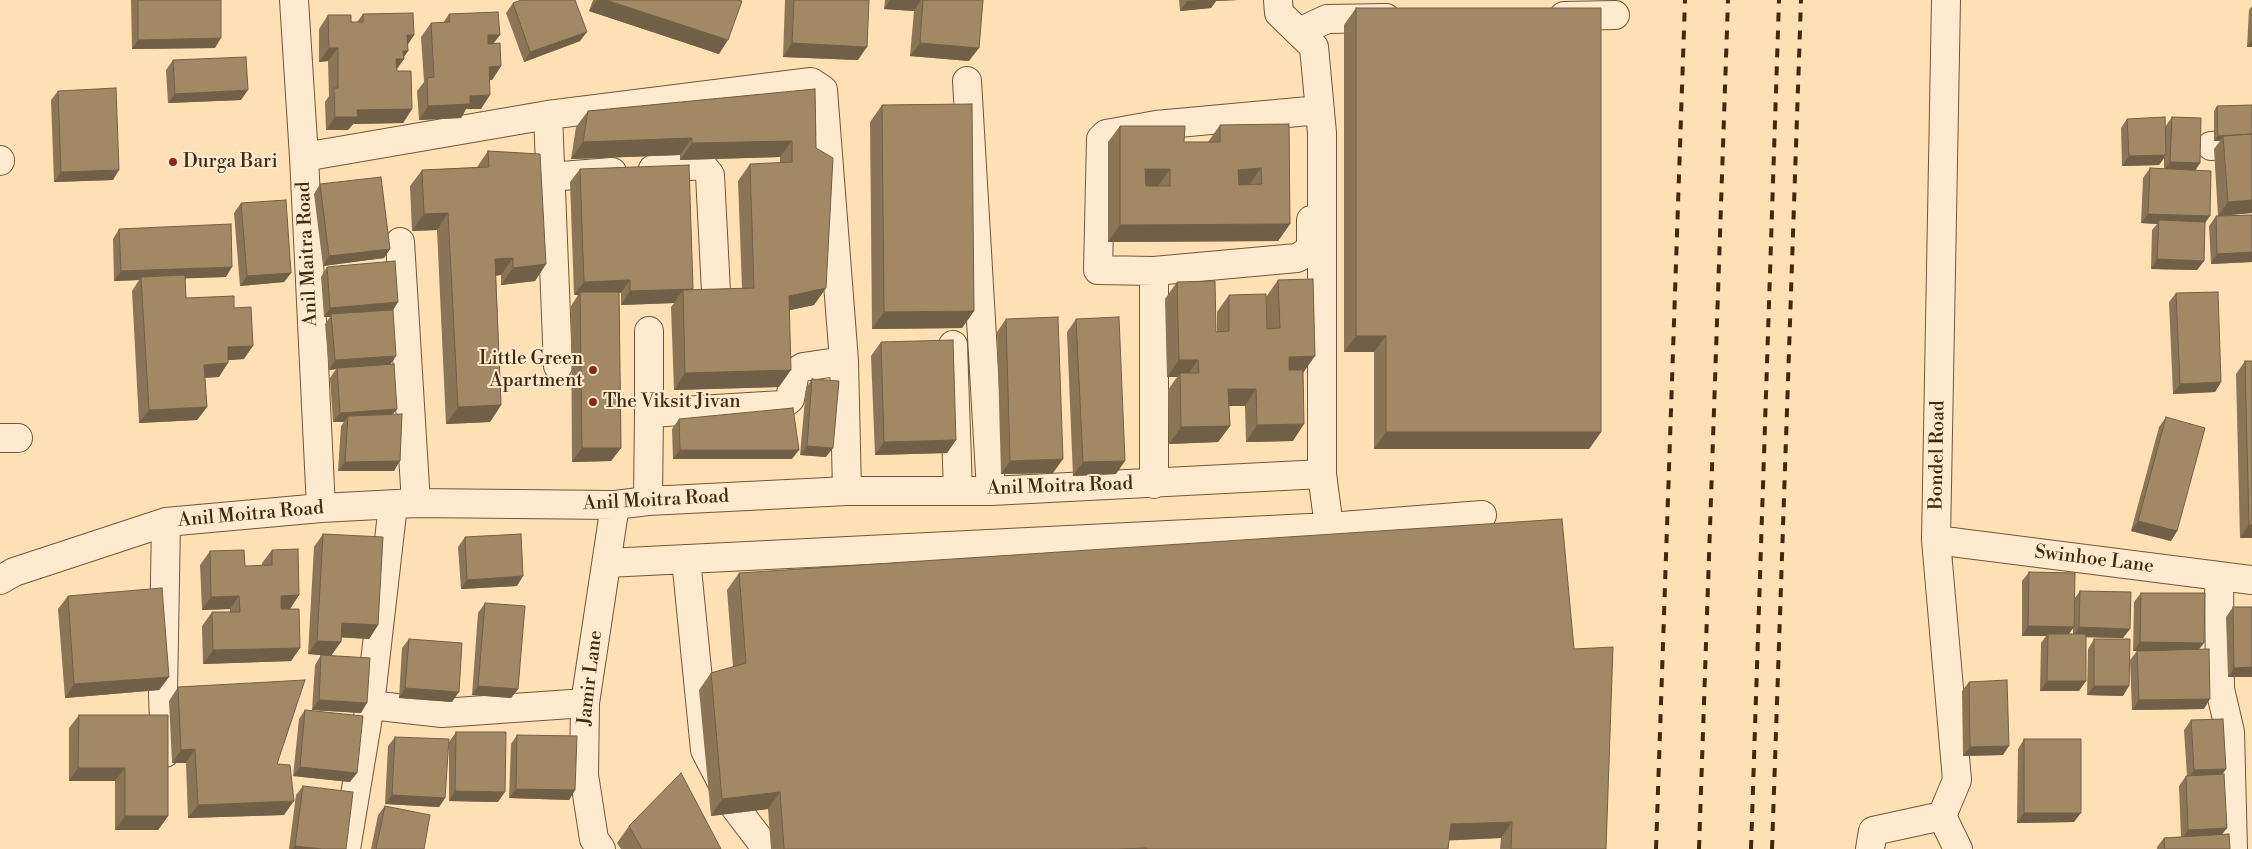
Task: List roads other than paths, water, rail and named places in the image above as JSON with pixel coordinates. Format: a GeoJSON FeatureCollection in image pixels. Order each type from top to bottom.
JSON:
{"type":"FeatureCollection","features":[{"type":"Feature","properties":{"kind":"street","name":"Anil Maitra Road"},"geometry":{"type":"LineString","coordinates":[[294,0],[304,157],[321,508]]}},
{"type":"Feature","properties":{"kind":"street"},"geometry":{"type":"LineString","coordinates":[[1278,0],[1279,13],[1314,47],[1312,232],[1311,244],[1307,252],[1297,258],[1154,271],[1098,270],[1101,139],[1103,136],[1156,125],[1312,111]]}},
{"type":"Feature","properties":{"kind":"street","name":"Bondel Road"},"geometry":{"type":"LineString","coordinates":[[1942,816],[1957,780],[1936,540],[1946,0]]}},
{"type":"Feature","properties":{"kind":"street"},"geometry":{"type":"LineString","coordinates":[[1535,16],[1615,15]]}},
{"type":"Feature","properties":{"kind":"street"},"geometry":{"type":"LineString","coordinates":[[1299,32],[1327,19],[1406,18]]}},
{"type":"Feature","properties":{"kind":"street"},"geometry":{"type":"LineString","coordinates":[[967,81],[991,490]]}},
{"type":"Feature","properties":{"kind":"street"},"geometry":{"type":"LineString","coordinates":[[304,157],[548,115],[811,82],[823,90],[844,360],[847,491]]}},
{"type":"Feature","properties":{"kind":"street"},"geometry":{"type":"LineString","coordinates":[[1312,111],[1322,133],[1322,474],[1329,527]]}},
{"type":"Feature","properties":{"kind":"street"},"geometry":{"type":"LineString","coordinates":[[548,115],[558,366]]}},
{"type":"Feature","properties":{"kind":"street"},"geometry":{"type":"LineString","coordinates":[[2211,146],[2252,143]]}},
{"type":"Feature","properties":{"kind":"street"},"geometry":{"type":"LineString","coordinates":[[549,177],[702,165],[710,175],[716,292]]}},
{"type":"Feature","properties":{"kind":"street"},"geometry":{"type":"LineString","coordinates":[[346,849],[404,504],[400,242]]}},
{"type":"Feature","properties":{"kind":"street"},"geometry":{"type":"LineString","coordinates":[[1154,271],[1154,484]]}},
{"type":"Feature","properties":{"kind":"street"},"geometry":{"type":"LineString","coordinates":[[648,501],[649,331]]}},
{"type":"Feature","properties":{"kind":"street"},"geometry":{"type":"LineString","coordinates":[[953,345],[958,490]]}},
{"type":"Feature","properties":{"kind":"street"},"geometry":{"type":"LineString","coordinates":[[649,413],[782,405],[790,399],[795,372],[803,367],[844,360]]}},
{"type":"Feature","properties":{"kind":"street","name":"Anil Moitra Road"},"geometry":{"type":"LineString","coordinates":[[0,580],[14,572],[166,522],[321,508],[404,504],[615,505],[648,501],[847,491],[991,490],[1154,484],[1322,474]]}},
{"type":"Feature","properties":{"kind":"street","name":"Jamir Lane"},"geometry":{"type":"LineString","coordinates":[[601,849],[594,839],[584,775],[585,702],[615,505]]}},
{"type":"Feature","properties":{"kind":"street"},"geometry":{"type":"LineString","coordinates":[[607,563],[1329,527],[1482,515]]}},
{"type":"Feature","properties":{"kind":"street"},"geometry":{"type":"LineString","coordinates":[[166,522],[163,693],[166,778]]}},
{"type":"Feature","properties":{"kind":"street","name":"Swinhoe Lane"},"geometry":{"type":"LineString","coordinates":[[1936,540],[2252,580]]}},
{"type":"Feature","properties":{"kind":"street"},"geometry":{"type":"LineString","coordinates":[[686,559],[704,750],[734,806],[763,844],[776,849]]}},
{"type":"Feature","properties":{"kind":"street"},"geometry":{"type":"LineString","coordinates":[[2219,576],[2220,689],[2230,732],[2241,748],[2233,849]]}},
{"type":"Feature","properties":{"kind":"street"},"geometry":{"type":"LineString","coordinates":[[370,705],[442,713],[585,702]]}},
{"type":"Feature","properties":{"kind":"street"},"geometry":{"type":"LineString","coordinates":[[1870,849],[1873,831],[1942,816],[1958,849]]}},
{"type":"Feature","properties":{"kind":"railway"},"geometry":{"type":"LineString","coordinates":[[1656,849],[1685,0]]}},
{"type":"Feature","properties":{"kind":"railway"},"geometry":{"type":"LineString","coordinates":[[1699,849],[1728,0]]}},
{"type":"Feature","properties":{"kind":"railway"},"geometry":{"type":"LineString","coordinates":[[1751,849],[1779,0]]}},
{"type":"Feature","properties":{"kind":"railway"},"geometry":{"type":"LineString","coordinates":[[1772,849],[1801,0]]}},
{"type":"Feature","properties":{"kind":"place","name":"Durga Bari"},"geometry":{"type":"Point","coordinates":[173,162]}},
{"type":"Feature","properties":{"kind":"place","name":"Little Green Apartment"},"geometry":{"type":"Point","coordinates":[593,370]}},
{"type":"Feature","properties":{"kind":"place","name":"The Viksit Jivan"},"geometry":{"type":"Point","coordinates":[593,402]}}]}
